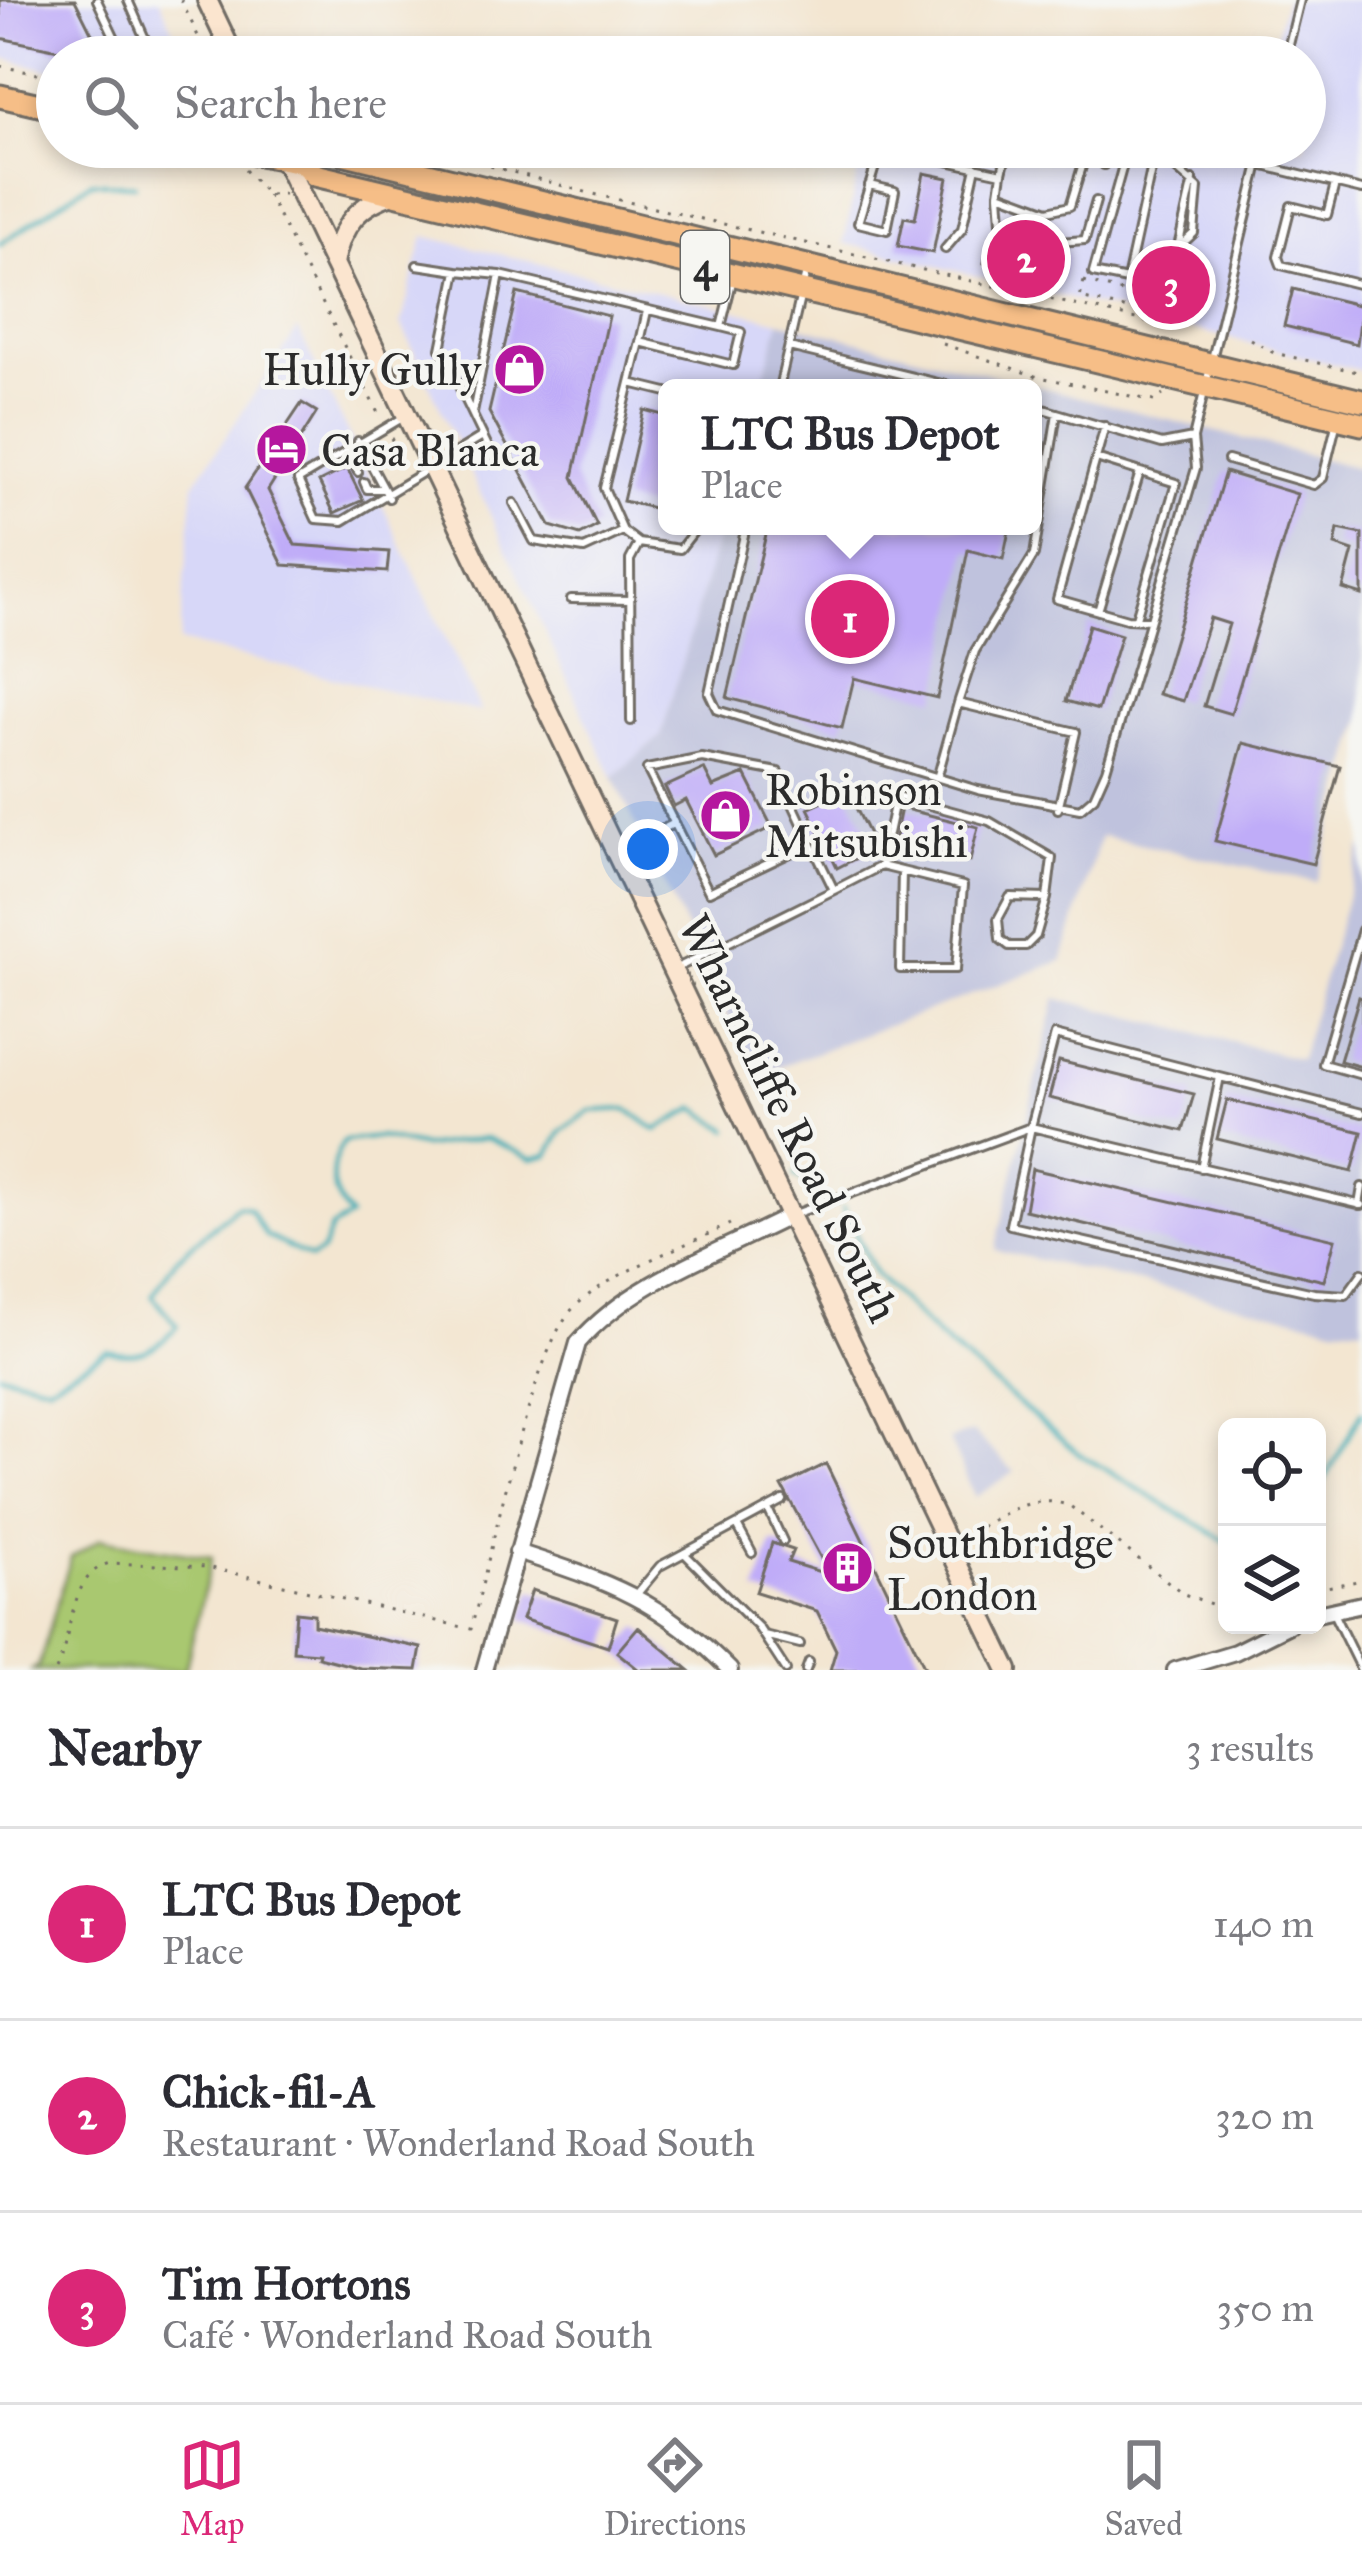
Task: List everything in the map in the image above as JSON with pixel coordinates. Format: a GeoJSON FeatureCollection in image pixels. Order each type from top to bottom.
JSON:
{"type":"FeatureCollection","features":[{"type":"Feature","properties":{"kind":"main road"},"geometry":{"type":"LineString","coordinates":[[207,0],[224,36]]}},
{"type":"Feature","properties":{"kind":"main road"},"geometry":{"type":"LineString","coordinates":[[0,96],[36,104]]}},
{"type":"Feature","properties":{"kind":"main road","name":"Wharncliffe Road South"},"geometry":{"type":"LineString","coordinates":[[303,168],[334,264],[1008,1670]]}},
{"type":"Feature","properties":{"kind":"main road","name":"4"},"geometry":{"type":"LineString","coordinates":[[310,168],[315,175],[1362,424]]}},
{"type":"Feature","properties":{"kind":"main road","name":"4"},"geometry":{"type":"LineString","coordinates":[[364,168],[1362,401]]}},
{"type":"Feature","properties":{"kind":"main road"},"geometry":{"type":"LineString","coordinates":[[334,264],[342,233],[362,206],[402,192]]}},
{"type":"Feature","properties":{"kind":"street"},"geometry":{"type":"LineString","coordinates":[[484,1670],[578,1343],[598,1320],[627,1300],[792,1215]]}},
{"type":"Feature","properties":{"kind":"street"},"geometry":{"type":"LineString","coordinates":[[517,1552],[636,1595],[686,1625],[730,1670]]}},
{"type":"Feature","properties":{"kind":"street"},"geometry":{"type":"LineString","coordinates":[[1326,1612],[1362,1604]]}},
{"type":"Feature","properties":{"kind":"street"},"geometry":{"type":"LineString","coordinates":[[1175,1670],[1235,1652],[1270,1634]]}},
{"type":"Feature","properties":{"kind":"street"},"geometry":{"type":"LineString","coordinates":[[1221,1670],[1235,1652]]}},
{"type":"Feature","properties":{"kind":"lane"},"geometry":{"type":"LineString","coordinates":[[97,0],[114,36]]}},
{"type":"Feature","properties":{"kind":"lane"},"geometry":{"type":"LineString","coordinates":[[128,0],[144,36]]}},
{"type":"Feature","properties":{"kind":"lane"},"geometry":{"type":"LineString","coordinates":[[1291,36],[1300,0]]}},
{"type":"Feature","properties":{"kind":"lane"},"geometry":{"type":"LineString","coordinates":[[869,185],[896,191],[887,230],[858,223],[869,185],[875,168]]}},
{"type":"Feature","properties":{"kind":"lane"},"geometry":{"type":"LineString","coordinates":[[945,249],[962,229],[976,168]]}},
{"type":"Feature","properties":{"kind":"lane"},"geometry":{"type":"LineString","coordinates":[[980,168],[1002,173]]}},
{"type":"Feature","properties":{"kind":"lane"},"geometry":{"type":"LineString","coordinates":[[1003,168],[1001,222],[1020,233],[1059,242],[1085,240],[1096,201]]}},
{"type":"Feature","properties":{"kind":"lane"},"geometry":{"type":"LineString","coordinates":[[999,193],[1061,211],[1070,206],[1083,168]]}},
{"type":"Feature","properties":{"kind":"lane"},"geometry":{"type":"LineString","coordinates":[[1122,168],[1093,273],[1127,280],[1152,168]]}},
{"type":"Feature","properties":{"kind":"lane"},"geometry":{"type":"LineString","coordinates":[[1130,273],[1158,267],[1194,233],[1201,196],[1192,180],[1170,168]]}},
{"type":"Feature","properties":{"kind":"lane"},"geometry":{"type":"LineString","coordinates":[[744,535],[717,651],[712,703],[730,716],[1058,808],[1080,809],[1100,786],[1196,467],[1193,438],[1258,168]]}},
{"type":"Feature","properties":{"kind":"lane"},"geometry":{"type":"LineString","coordinates":[[1267,168],[1362,190]]}},
{"type":"Feature","properties":{"kind":"lane"},"geometry":{"type":"LineString","coordinates":[[1335,184],[1328,215],[1291,206],[1278,257],[1281,265],[1362,284]]}},
{"type":"Feature","properties":{"kind":"lane"},"geometry":{"type":"LineString","coordinates":[[418,265],[500,275],[741,332],[733,364],[640,342]]}},
{"type":"Feature","properties":{"kind":"lane"},"geometry":{"type":"LineString","coordinates":[[781,379],[807,268]]}},
{"type":"Feature","properties":{"kind":"lane"},"geometry":{"type":"LineString","coordinates":[[457,271],[441,349],[495,461]]}},
{"type":"Feature","properties":{"kind":"lane"},"geometry":{"type":"LineString","coordinates":[[472,415],[500,275]]}},
{"type":"Feature","properties":{"kind":"lane"},"geometry":{"type":"LineString","coordinates":[[721,327],[734,275]]}},
{"type":"Feature","properties":{"kind":"lane"},"geometry":{"type":"LineString","coordinates":[[647,309],[604,488],[623,531],[639,543],[680,549],[691,535]]}},
{"type":"Feature","properties":{"kind":"lane"},"geometry":{"type":"LineString","coordinates":[[789,346],[923,379]]}},
{"type":"Feature","properties":{"kind":"lane"},"geometry":{"type":"LineString","coordinates":[[629,383],[658,390]]}},
{"type":"Feature","properties":{"kind":"lane"},"geometry":{"type":"LineString","coordinates":[[1042,409],[1162,445],[1193,438]]}},
{"type":"Feature","properties":{"kind":"lane"},"geometry":{"type":"LineString","coordinates":[[1042,506],[1057,413]]}},
{"type":"Feature","properties":{"kind":"lane"},"geometry":{"type":"LineString","coordinates":[[407,416],[298,480],[316,519],[343,521],[389,498],[481,437]]}},
{"type":"Feature","properties":{"kind":"lane"},"geometry":{"type":"LineString","coordinates":[[1228,460],[1314,485],[1323,478],[1337,418]]}},
{"type":"Feature","properties":{"kind":"lane"},"geometry":{"type":"LineString","coordinates":[[1105,426],[1057,599],[1150,620]]}},
{"type":"Feature","properties":{"kind":"lane"},"geometry":{"type":"LineString","coordinates":[[358,441],[389,498]]}},
{"type":"Feature","properties":{"kind":"lane"},"geometry":{"type":"LineString","coordinates":[[358,472],[355,466],[366,455]]}},
{"type":"Feature","properties":{"kind":"lane"},"geometry":{"type":"LineString","coordinates":[[1096,458],[1176,483],[1136,619]]}},
{"type":"Feature","properties":{"kind":"lane"},"geometry":{"type":"LineString","coordinates":[[1098,611],[1140,472]]}},
{"type":"Feature","properties":{"kind":"lane"},"geometry":{"type":"LineString","coordinates":[[364,482],[367,489],[384,489]]}},
{"type":"Feature","properties":{"kind":"lane"},"geometry":{"type":"LineString","coordinates":[[514,502],[534,541],[584,550],[623,531]]}},
{"type":"Feature","properties":{"kind":"lane"},"geometry":{"type":"LineString","coordinates":[[938,775],[975,651],[1034,555],[1037,535]]}},
{"type":"Feature","properties":{"kind":"lane"},"geometry":{"type":"LineString","coordinates":[[631,721],[630,560],[639,543]]}},
{"type":"Feature","properties":{"kind":"lane"},"geometry":{"type":"LineString","coordinates":[[571,599],[630,600]]}},
{"type":"Feature","properties":{"kind":"lane"},"geometry":{"type":"LineString","coordinates":[[958,703],[1076,732],[1058,808]]}},
{"type":"Feature","properties":{"kind":"lane"},"geometry":{"type":"LineString","coordinates":[[812,842],[709,892],[647,770],[702,758],[778,772],[812,842],[834,890]]}},
{"type":"Feature","properties":{"kind":"lane"},"geometry":{"type":"LineString","coordinates":[[881,866],[896,796],[989,821],[1052,858],[1047,898],[1036,936],[1026,946],[1010,946],[1000,939],[998,919],[1010,897],[1047,898]]}},
{"type":"Feature","properties":{"kind":"lane"},"geometry":{"type":"LineString","coordinates":[[617,852],[673,824]]}},
{"type":"Feature","properties":{"kind":"lane"},"geometry":{"type":"LineString","coordinates":[[674,969],[881,866],[902,871],[963,886],[956,969],[900,969],[902,871]]}},
{"type":"Feature","properties":{"kind":"lane"},"geometry":{"type":"LineString","coordinates":[[1362,930],[1323,1064],[1362,1075]]}},
{"type":"Feature","properties":{"kind":"lane"},"geometry":{"type":"LineString","coordinates":[[1362,1113],[1055,1035],[1010,1225],[1314,1293],[1346,1295],[1362,1273]]}},
{"type":"Feature","properties":{"kind":"lane"},"geometry":{"type":"LineString","coordinates":[[1201,1168],[1220,1077]]}},
{"type":"Feature","properties":{"kind":"lane"},"geometry":{"type":"LineString","coordinates":[[792,1215],[1030,1127],[1360,1205],[1362,1187]]}},
{"type":"Feature","properties":{"kind":"lane"},"geometry":{"type":"LineString","coordinates":[[636,1595],[660,1566],[783,1500]]}},
{"type":"Feature","properties":{"kind":"lane"},"geometry":{"type":"LineString","coordinates":[[768,1509],[783,1541]]}},
{"type":"Feature","properties":{"kind":"lane"},"geometry":{"type":"LineString","coordinates":[[737,1525],[752,1553]]}},
{"type":"Feature","properties":{"kind":"lane"},"geometry":{"type":"LineString","coordinates":[[684,1553],[764,1635],[786,1670]]}},
{"type":"Feature","properties":{"kind":"lane"},"geometry":{"type":"LineString","coordinates":[[1326,1615],[1361,1670]]}},
{"type":"Feature","properties":{"kind":"lane"},"geometry":{"type":"LineString","coordinates":[[764,1635],[800,1644]]}},
{"type":"Feature","properties":{"kind":"path"},"geometry":{"type":"LineString","coordinates":[[181,0],[198,36]]}},
{"type":"Feature","properties":{"kind":"path"},"geometry":{"type":"LineString","coordinates":[[0,66],[36,74]]}},
{"type":"Feature","properties":{"kind":"path"},"geometry":{"type":"LineString","coordinates":[[498,168],[996,289],[1162,325],[1185,324],[1080,298],[1084,281],[1139,297],[1137,311]]}},
{"type":"Feature","properties":{"kind":"path"},"geometry":{"type":"LineString","coordinates":[[268,195],[401,459]]}},
{"type":"Feature","properties":{"kind":"path"},"geometry":{"type":"LineString","coordinates":[[1250,339],[1274,353],[1362,374]]}},
{"type":"Feature","properties":{"kind":"path"},"geometry":{"type":"LineString","coordinates":[[56,1670],[82,1584],[95,1567],[110,1563],[207,1568],[471,1629],[539,1382],[568,1314],[598,1289],[730,1224]]}},
{"type":"Feature","properties":{"kind":"path"},"geometry":{"type":"LineString","coordinates":[[951,1545],[1034,1498],[1051,1499],[1070,1506],[1184,1594],[1218,1607]]}},
{"type":"Feature","properties":{"kind":"path"},"geometry":{"type":"LineString","coordinates":[[1326,1587],[1362,1580]]}},
{"type":"Feature","properties":{"kind":"shaded area"},"geometry":{"type":"Polygon","coordinates":[[[0,0],[160,0],[176,36],[36,36],[36,66],[0,57],[0,0]]]}},
{"type":"Feature","properties":{"kind":"shaded area"},"geometry":{"type":"Polygon","coordinates":[[[1285,0],[1362,0],[1362,371],[844,243],[858,168],[1326,168],[1326,36],[1276,36],[1285,0]]]}},
{"type":"Feature","properties":{"kind":"shaded area"},"geometry":{"type":"Polygon","coordinates":[[[424,236],[780,321],[764,379],[658,379],[658,535],[718,535],[661,736],[613,777],[401,324],[424,236]]]}},
{"type":"Feature","properties":{"kind":"shaded area"},"geometry":{"type":"Polygon","coordinates":[[[780,321],[1008,379],[764,379],[780,321]]]}},
{"type":"Feature","properties":{"kind":"shaded area"},"geometry":{"type":"Polygon","coordinates":[[[298,329],[481,712],[179,642],[194,484],[298,329]]]}},
{"type":"Feature","properties":{"kind":"shaded area"},"geometry":{"type":"Polygon","coordinates":[[[1042,388],[1362,469],[1362,720],[1316,882],[1101,836],[1062,961],[756,1075],[613,777],[661,736],[718,535],[1042,535],[1042,388]]]}},
{"type":"Feature","properties":{"kind":"shaded area"},"geometry":{"type":"Polygon","coordinates":[[[1362,844],[1362,1327],[1330,1325],[995,1250],[1056,998],[1300,1059],[1362,844]]]}},
{"type":"Feature","properties":{"kind":"shaded area"},"geometry":{"type":"Polygon","coordinates":[[[972,1432],[1015,1472],[975,1497],[949,1440],[972,1432]]]}},
{"type":"Feature","properties":{"kind":"green space"},"geometry":{"type":"Polygon","coordinates":[[[100,1539],[212,1557],[185,1670],[32,1670],[39,1665],[71,1557],[100,1539]]]}},
{"type":"Feature","properties":{"kind":"building"},"geometry":{"type":"Polygon","coordinates":[[[0,0],[75,0],[93,36],[36,36],[36,45],[0,38],[0,0]]]}},
{"type":"Feature","properties":{"kind":"building"},"geometry":{"type":"Polygon","coordinates":[[[924,173],[948,178],[933,253],[898,246],[904,217],[915,219],[924,173]]]}},
{"type":"Feature","properties":{"kind":"building"},"geometry":{"type":"Polygon","coordinates":[[[990,237],[1067,255],[1061,281],[984,263],[990,237]]]}},
{"type":"Feature","properties":{"kind":"building"},"geometry":{"type":"Polygon","coordinates":[[[1173,265],[1193,270],[1184,302],[1152,296],[1156,275],[1173,265]]]}},
{"type":"Feature","properties":{"kind":"building"},"geometry":{"type":"Polygon","coordinates":[[[1293,289],[1362,306],[1357,344],[1284,326],[1293,289]]]}},
{"type":"Feature","properties":{"kind":"building"},"geometry":{"type":"Polygon","coordinates":[[[517,293],[609,316],[573,477],[597,526],[580,535],[550,526],[489,412],[517,293]]]}},
{"type":"Feature","properties":{"kind":"building","name":"Casa Blanca"},"geometry":{"type":"Polygon","coordinates":[[[302,403],[317,412],[268,490],[295,545],[389,552],[387,572],[283,565],[245,488],[302,403]]]}},
{"type":"Feature","properties":{"kind":"building"},"geometry":{"type":"Polygon","coordinates":[[[644,410],[658,414],[658,509],[623,501],[644,410]]]}},
{"type":"Feature","properties":{"kind":"building"},"geometry":{"type":"Polygon","coordinates":[[[347,468],[363,500],[334,513],[319,482],[347,468]]]}},
{"type":"Feature","properties":{"kind":"building"},"geometry":{"type":"Polygon","coordinates":[[[1225,472],[1297,494],[1231,714],[1204,706],[1229,624],[1210,618],[1183,701],[1158,694],[1225,472]]]}},
{"type":"Feature","properties":{"kind":"building"},"geometry":{"type":"Polygon","coordinates":[[[1338,529],[1362,534],[1362,595],[1343,589],[1353,551],[1335,545],[1338,529]]]}},
{"type":"Feature","properties":{"kind":"building"},"geometry":{"type":"Polygon","coordinates":[[[766,535],[1008,535],[1003,559],[968,550],[937,698],[854,678],[842,728],[727,698],[766,535]]]}},
{"type":"Feature","properties":{"kind":"building"},"geometry":{"type":"Polygon","coordinates":[[[1089,625],[1121,635],[1098,710],[1066,701],[1089,625]]]}},
{"type":"Feature","properties":{"kind":"building"},"geometry":{"type":"Polygon","coordinates":[[[1243,743],[1340,766],[1313,864],[1215,841],[1243,743]]]}},
{"type":"Feature","properties":{"kind":"building"},"geometry":{"type":"Polygon","coordinates":[[[704,769],[713,787],[745,774],[772,827],[714,855],[686,800],[674,806],[665,787],[704,769]]]}},
{"type":"Feature","properties":{"kind":"building"},"geometry":{"type":"Polygon","coordinates":[[[847,790],[876,848],[837,868],[808,808],[847,790]]]}},
{"type":"Feature","properties":{"kind":"building"},"geometry":{"type":"Polygon","coordinates":[[[901,808],[978,827],[970,861],[894,842],[901,808]]]}},
{"type":"Feature","properties":{"kind":"building"},"geometry":{"type":"Polygon","coordinates":[[[1362,998],[1362,1067],[1340,1061],[1362,998]]]}},
{"type":"Feature","properties":{"kind":"building"},"geometry":{"type":"Polygon","coordinates":[[[1059,1061],[1194,1094],[1183,1131],[1049,1098],[1059,1061]]]}},
{"type":"Feature","properties":{"kind":"building"},"geometry":{"type":"Polygon","coordinates":[[[1227,1100],[1362,1132],[1352,1172],[1217,1139],[1227,1100]]]}},
{"type":"Feature","properties":{"kind":"building"},"geometry":{"type":"Polygon","coordinates":[[[1032,1169],[1335,1239],[1324,1281],[1025,1210],[1032,1169]]]}},
{"type":"Feature","properties":{"kind":"building","name":"Southbridge London"},"geometry":{"type":"Polygon","coordinates":[[[826,1464],[926,1670],[830,1670],[836,1650],[817,1611],[756,1592],[772,1543],[793,1550],[788,1562],[830,1575],[782,1486],[826,1464]]]}},
{"type":"Feature","properties":{"kind":"building"},"geometry":{"type":"Polygon","coordinates":[[[532,1590],[617,1618],[608,1647],[522,1619],[532,1590]]]}},
{"type":"Feature","properties":{"kind":"building"},"geometry":{"type":"Polygon","coordinates":[[[296,1612],[314,1614],[314,1625],[421,1648],[417,1670],[360,1668],[318,1657],[319,1653],[293,1651],[296,1612]]]}},
{"type":"Feature","properties":{"kind":"building"},"geometry":{"type":"Polygon","coordinates":[[[638,1627],[689,1670],[639,1670],[617,1652],[638,1627]]]}},
{"type":"Feature","properties":{"kind":"waterway"},"geometry":{"type":"LineString","coordinates":[[0,244],[91,182],[135,185]]}},
{"type":"Feature","properties":{"kind":"waterway"},"geometry":{"type":"LineString","coordinates":[[0,1373],[49,1385],[107,1351],[138,1353],[162,1341],[178,1326],[152,1296],[176,1259],[237,1206],[249,1208],[266,1236],[311,1258],[322,1251],[331,1228],[350,1217],[333,1181],[344,1141],[379,1137],[424,1147],[486,1138],[532,1159],[548,1155],[562,1131],[590,1111],[627,1109],[656,1130],[696,1108],[729,1130]]}},
{"type":"Feature","properties":{"kind":"waterway"},"geometry":{"type":"LineString","coordinates":[[795,1175],[820,1192]]}},
{"type":"Feature","properties":{"kind":"waterway"},"geometry":{"type":"LineString","coordinates":[[843,1208],[875,1274],[938,1337],[1078,1453],[1218,1537]]}},
{"type":"Feature","properties":{"kind":"waterway"},"geometry":{"type":"LineString","coordinates":[[1326,1477],[1362,1412]]}},
{"type":"Feature","properties":{"kind":"place","name":"Chick-fil-A"},"geometry":{"type":"Point","coordinates":[1026,259]}},
{"type":"Feature","properties":{"kind":"place","name":"Tim Hortons"},"geometry":{"type":"Point","coordinates":[1171,285]}},
{"type":"Feature","properties":{"kind":"place","name":"Hully Gully"},"geometry":{"type":"Point","coordinates":[520,369]}},
{"type":"Feature","properties":{"kind":"place","name":"Casa Blanca"},"geometry":{"type":"Point","coordinates":[282,450]}},
{"type":"Feature","properties":{"kind":"place","name":"LTC Bus Depot"},"geometry":{"type":"Point","coordinates":[850,619]}},
{"type":"Feature","properties":{"kind":"place","name":"Robinson Mitsubishi"},"geometry":{"type":"Point","coordinates":[726,815]}},
{"type":"Feature","properties":{"kind":"place","name":"Southbridge London"},"geometry":{"type":"Point","coordinates":[848,1568]}}]}
